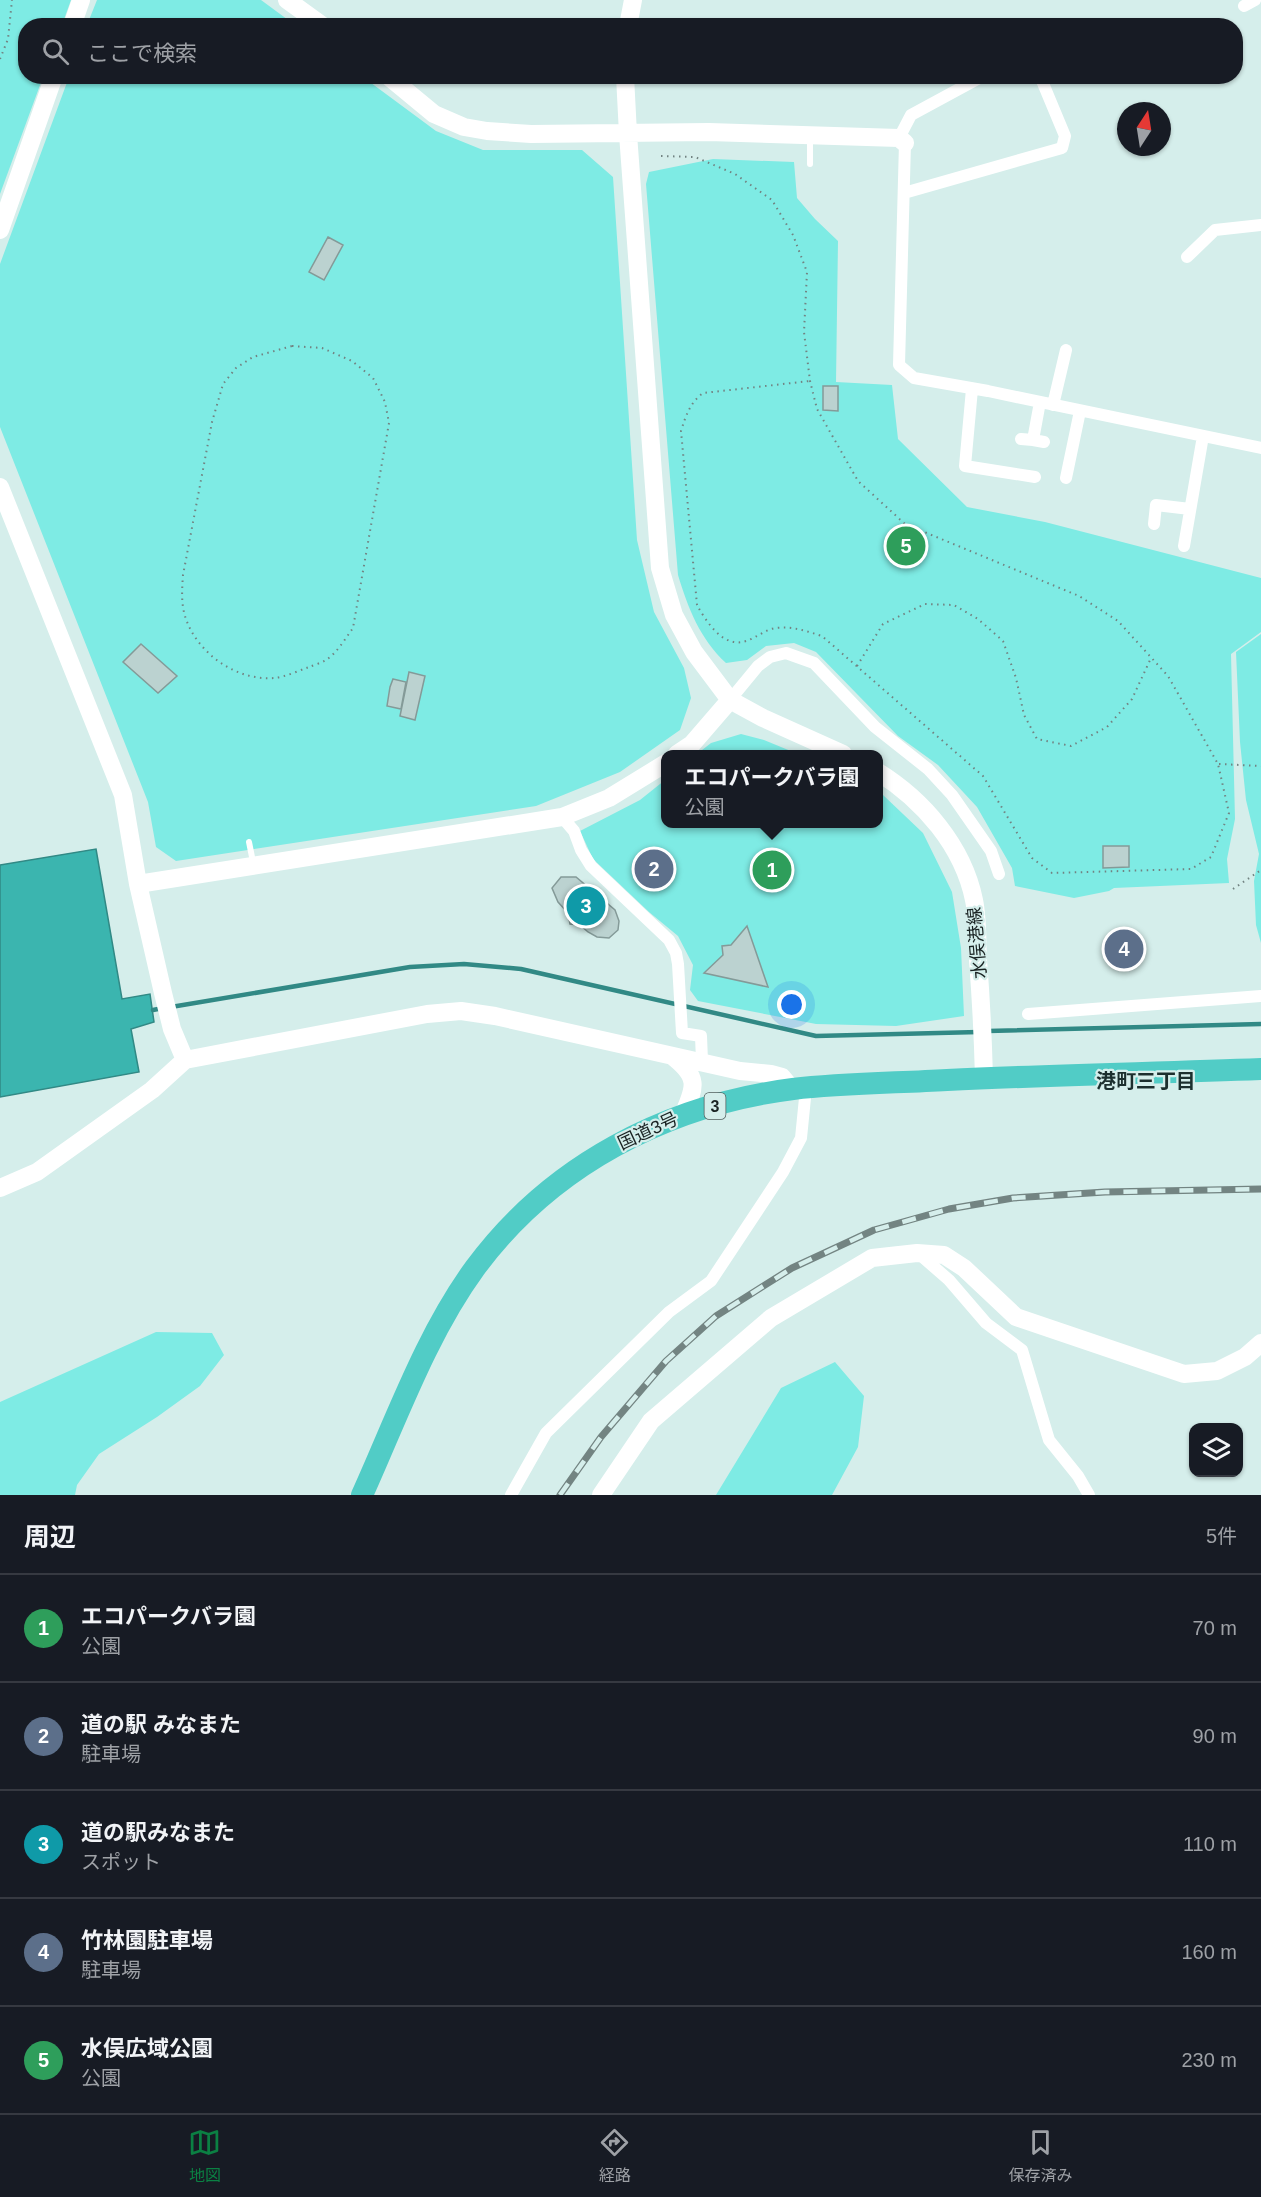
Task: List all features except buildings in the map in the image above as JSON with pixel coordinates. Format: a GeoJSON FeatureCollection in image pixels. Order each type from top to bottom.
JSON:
{"type":"FeatureCollection","features":[{"type":"Feature","properties":{"kind":"highway","name":"国道3号"},"geometry":{"type":"LineString","coordinates":[[362,1495],[424,1358],[447,1312],[475,1268],[508,1228],[546,1192],[588,1161],[633,1135],[683,1115],[738,1099],[799,1089],[984,1068],[1261,1069]]}},
{"type":"Feature","properties":{"kind":"street"},"geometry":{"type":"LineString","coordinates":[[75,18],[81,0]]}},
{"type":"Feature","properties":{"kind":"street"},"geometry":{"type":"LineString","coordinates":[[287,0],[312,18]]}},
{"type":"Feature","properties":{"kind":"street"},"geometry":{"type":"LineString","coordinates":[[630,18],[633,0]]}},
{"type":"Feature","properties":{"kind":"street"},"geometry":{"type":"LineString","coordinates":[[1244,6],[1255,0]]}},
{"type":"Feature","properties":{"kind":"street"},"geometry":{"type":"LineString","coordinates":[[0,230],[51,84]]}},
{"type":"Feature","properties":{"kind":"street"},"geometry":{"type":"LineString","coordinates":[[398,84],[434,114],[464,127],[487,131],[531,134],[709,132],[902,140]]}},
{"type":"Feature","properties":{"kind":"street"},"geometry":{"type":"LineString","coordinates":[[625,84],[660,568],[674,615],[694,652],[730,700],[763,718],[834,750]]}},
{"type":"Feature","properties":{"kind":"street"},"geometry":{"type":"LineString","coordinates":[[968,84],[911,115],[902,140],[904,193],[898,365],[914,378],[1261,448]]}},
{"type":"Feature","properties":{"kind":"street"},"geometry":{"type":"LineString","coordinates":[[904,193],[1062,148],[1065,136],[1044,84]]}},
{"type":"Feature","properties":{"kind":"street"},"geometry":{"type":"LineString","coordinates":[[1187,257],[1215,230],[1261,225]]}},
{"type":"Feature","properties":{"kind":"street"},"geometry":{"type":"LineString","coordinates":[[1053,405],[1066,350]]}},
{"type":"Feature","properties":{"kind":"street"},"geometry":{"type":"LineString","coordinates":[[972,389],[965,466],[1035,477]]}},
{"type":"Feature","properties":{"kind":"street"},"geometry":{"type":"LineString","coordinates":[[1033,440],[1040,402]]}},
{"type":"Feature","properties":{"kind":"street"},"geometry":{"type":"LineString","coordinates":[[1066,478],[1080,411]]}},
{"type":"Feature","properties":{"kind":"street"},"geometry":{"type":"LineString","coordinates":[[1184,546],[1203,436]]}},
{"type":"Feature","properties":{"kind":"street"},"geometry":{"type":"LineString","coordinates":[[0,487],[123,795],[138,884],[163,993],[172,1029],[184,1060]]}},
{"type":"Feature","properties":{"kind":"street"},"geometry":{"type":"LineString","coordinates":[[1154,524],[1156,499],[1190,509]]}},
{"type":"Feature","properties":{"kind":"street"},"geometry":{"type":"LineString","coordinates":[[683,750],[692,744],[758,666],[770,657],[786,653],[814,663],[875,727],[928,769],[952,795],[991,851],[999,874]]}},
{"type":"Feature","properties":{"kind":"street"},"geometry":{"type":"LineString","coordinates":[[138,884],[562,817],[609,798],[661,766]]}},
{"type":"Feature","properties":{"kind":"street","name":"水俣港線"},"geometry":{"type":"LineString","coordinates":[[883,774],[900,785],[943,831],[961,863],[974,900],[984,1068]]}},
{"type":"Feature","properties":{"kind":"street"},"geometry":{"type":"LineString","coordinates":[[562,817],[574,831],[581,850],[591,866],[669,940],[676,953],[682,1032],[701,1036],[702,1061]]}},
{"type":"Feature","properties":{"kind":"street"},"geometry":{"type":"LineString","coordinates":[[1028,1014],[1261,996]]}},
{"type":"Feature","properties":{"kind":"street"},"geometry":{"type":"LineString","coordinates":[[0,1188],[37,1172],[152,1089],[184,1060],[427,1014],[461,1011],[495,1016],[740,1071],[782,1077],[799,1089],[801,1138],[783,1172],[711,1281],[669,1312],[546,1433],[511,1495]]}},
{"type":"Feature","properties":{"kind":"street"},"geometry":{"type":"LineString","coordinates":[[672,1056],[686,1067],[694,1079],[693,1090],[683,1115]]}},
{"type":"Feature","properties":{"kind":"street"},"geometry":{"type":"LineString","coordinates":[[917,1252],[949,1280],[986,1323],[1022,1350],[1049,1440],[1078,1476],[1089,1495]]}},
{"type":"Feature","properties":{"kind":"street"},"geometry":{"type":"LineString","coordinates":[[601,1495],[651,1421],[771,1318],[872,1258],[917,1252],[944,1255],[964,1268],[1016,1317],[1184,1374],[1217,1371],[1245,1357],[1261,1343]]}},
{"type":"Feature","properties":{"kind":"lane"},"geometry":{"type":"LineString","coordinates":[[810,135],[810,164]]}},
{"type":"Feature","properties":{"kind":"lane"},"geometry":{"type":"LineString","coordinates":[[249,842],[254,866]]}},
{"type":"Feature","properties":{"kind":"path"},"geometry":{"type":"LineString","coordinates":[[0,59],[8,39],[12,0]]}},
{"type":"Feature","properties":{"kind":"path"},"geometry":{"type":"LineString","coordinates":[[661,156],[694,157],[735,174],[772,200],[793,235],[807,272],[804,332],[810,381],[817,409],[858,482],[905,524],[1079,596],[1118,621],[1168,676],[1218,764],[1229,813],[1211,857],[1191,869],[1052,873],[1032,858],[982,776],[822,636],[796,627],[774,628],[744,642],[727,640],[708,624],[697,605],[681,431],[687,414],[694,400],[703,393],[810,381]]}},
{"type":"Feature","properties":{"kind":"path"},"geometry":{"type":"LineString","coordinates":[[292,346],[322,348],[352,361],[373,378],[385,402],[389,423],[353,628],[342,645],[326,660],[273,678],[250,675],[222,665],[199,645],[185,617],[182,598],[183,575],[213,422],[223,384],[237,368],[253,357],[292,346]]}},
{"type":"Feature","properties":{"kind":"path"},"geometry":{"type":"LineString","coordinates":[[857,666],[882,624],[925,604],[954,605],[978,619],[1003,641],[1016,678],[1024,715],[1037,739],[1071,746],[1107,727],[1132,699],[1151,658]]}},
{"type":"Feature","properties":{"kind":"path"},"geometry":{"type":"LineString","coordinates":[[1218,764],[1261,766]]}},
{"type":"Feature","properties":{"kind":"path"},"geometry":{"type":"LineString","coordinates":[[1233,890],[1261,870]]}},
{"type":"Feature","properties":{"kind":"shaded area"},"geometry":{"type":"Polygon","coordinates":[[[0,0],[71,0],[65,18],[18,18],[18,84],[40,84],[0,194],[0,0]]]}},
{"type":"Feature","properties":{"kind":"shaded area"},"geometry":{"type":"Polygon","coordinates":[[[97,0],[261,0],[285,18],[90,18],[97,0]]]}},
{"type":"Feature","properties":{"kind":"shaded area"},"geometry":{"type":"Polygon","coordinates":[[[66,84],[372,84],[436,131],[483,150],[582,150],[613,177],[637,540],[654,612],[684,668],[691,698],[680,730],[620,772],[536,806],[176,861],[156,847],[148,802],[0,427],[0,264],[66,84]]]}},
{"type":"Feature","properties":{"kind":"shaded area"},"geometry":{"type":"Polygon","coordinates":[[[713,159],[794,162],[797,198],[838,241],[836,382],[892,385],[898,439],[967,507],[1045,522],[1261,578],[1261,632],[1231,654],[1235,819],[1227,859],[1229,883],[1114,888],[1074,898],[1015,886],[1012,868],[977,807],[938,765],[898,736],[816,652],[794,643],[766,646],[747,660],[726,663],[709,644],[691,611],[678,575],[646,184],[649,172],[713,159]]]}},
{"type":"Feature","properties":{"kind":"shaded area"},"geometry":{"type":"Polygon","coordinates":[[[1261,634],[1261,943],[1256,925],[1254,881],[1259,854],[1246,800],[1240,742],[1236,652],[1261,634]]]}},
{"type":"Feature","properties":{"kind":"shaded area"},"geometry":{"type":"Polygon","coordinates":[[[741,734],[788,750],[702,750],[711,743],[741,734]]]}},
{"type":"Feature","properties":{"kind":"shaded area"},"geometry":{"type":"Polygon","coordinates":[[[661,783],[661,828],[883,828],[883,795],[923,833],[952,892],[961,948],[964,1016],[896,1026],[816,1024],[698,1001],[690,990],[693,965],[678,936],[593,859],[580,831],[640,800],[661,783]]]}},
{"type":"Feature","properties":{"kind":"shaded area"},"geometry":{"type":"Polygon","coordinates":[[[96,849],[122,999],[150,994],[154,1022],[131,1029],[139,1072],[0,1097],[0,865],[96,849]]]}},
{"type":"Feature","properties":{"kind":"shaded area"},"geometry":{"type":"Polygon","coordinates":[[[156,1332],[212,1333],[224,1355],[200,1386],[99,1454],[77,1485],[75,1495],[0,1495],[0,1402],[156,1332]]]}},
{"type":"Feature","properties":{"kind":"shaded area"},"geometry":{"type":"Polygon","coordinates":[[[835,1362],[864,1396],[858,1447],[832,1495],[716,1495],[781,1388],[835,1362]]]}},
{"type":"Feature","properties":{"kind":"waterway"},"geometry":{"type":"LineString","coordinates":[[171,1007],[410,967],[464,964],[521,969],[816,1036],[979,1032]]}},
{"type":"Feature","properties":{"kind":"waterway"},"geometry":{"type":"LineString","coordinates":[[153,1010],[163,1008]]}},
{"type":"Feature","properties":{"kind":"waterway"},"geometry":{"type":"LineString","coordinates":[[988,1031],[1261,1024]]}},
{"type":"Feature","properties":{"kind":"railway"},"geometry":{"type":"LineString","coordinates":[[560,1495],[601,1437],[666,1361],[716,1316],[792,1268],[874,1230],[949,1209],[1013,1198],[1105,1192],[1261,1189]]}},
{"type":"Feature","properties":{"kind":"place","name":"水俣広域公園"},"geometry":{"type":"Point","coordinates":[906,546]}},
{"type":"Feature","properties":{"kind":"place","name":"道の駅 みなまた"},"geometry":{"type":"Point","coordinates":[654,869]}},
{"type":"Feature","properties":{"kind":"place","name":"エコパークバラ園"},"geometry":{"type":"Point","coordinates":[772,870]}},
{"type":"Feature","properties":{"kind":"place","name":"道の駅みなまた"},"geometry":{"type":"Point","coordinates":[586,906]}},
{"type":"Feature","properties":{"kind":"place","name":"竹林園駐車場"},"geometry":{"type":"Point","coordinates":[1124,949]}},
{"type":"Feature","properties":{"kind":"district","name":"港町三丁目"},"geometry":{"type":"Point","coordinates":[1146,1081]}}]}
